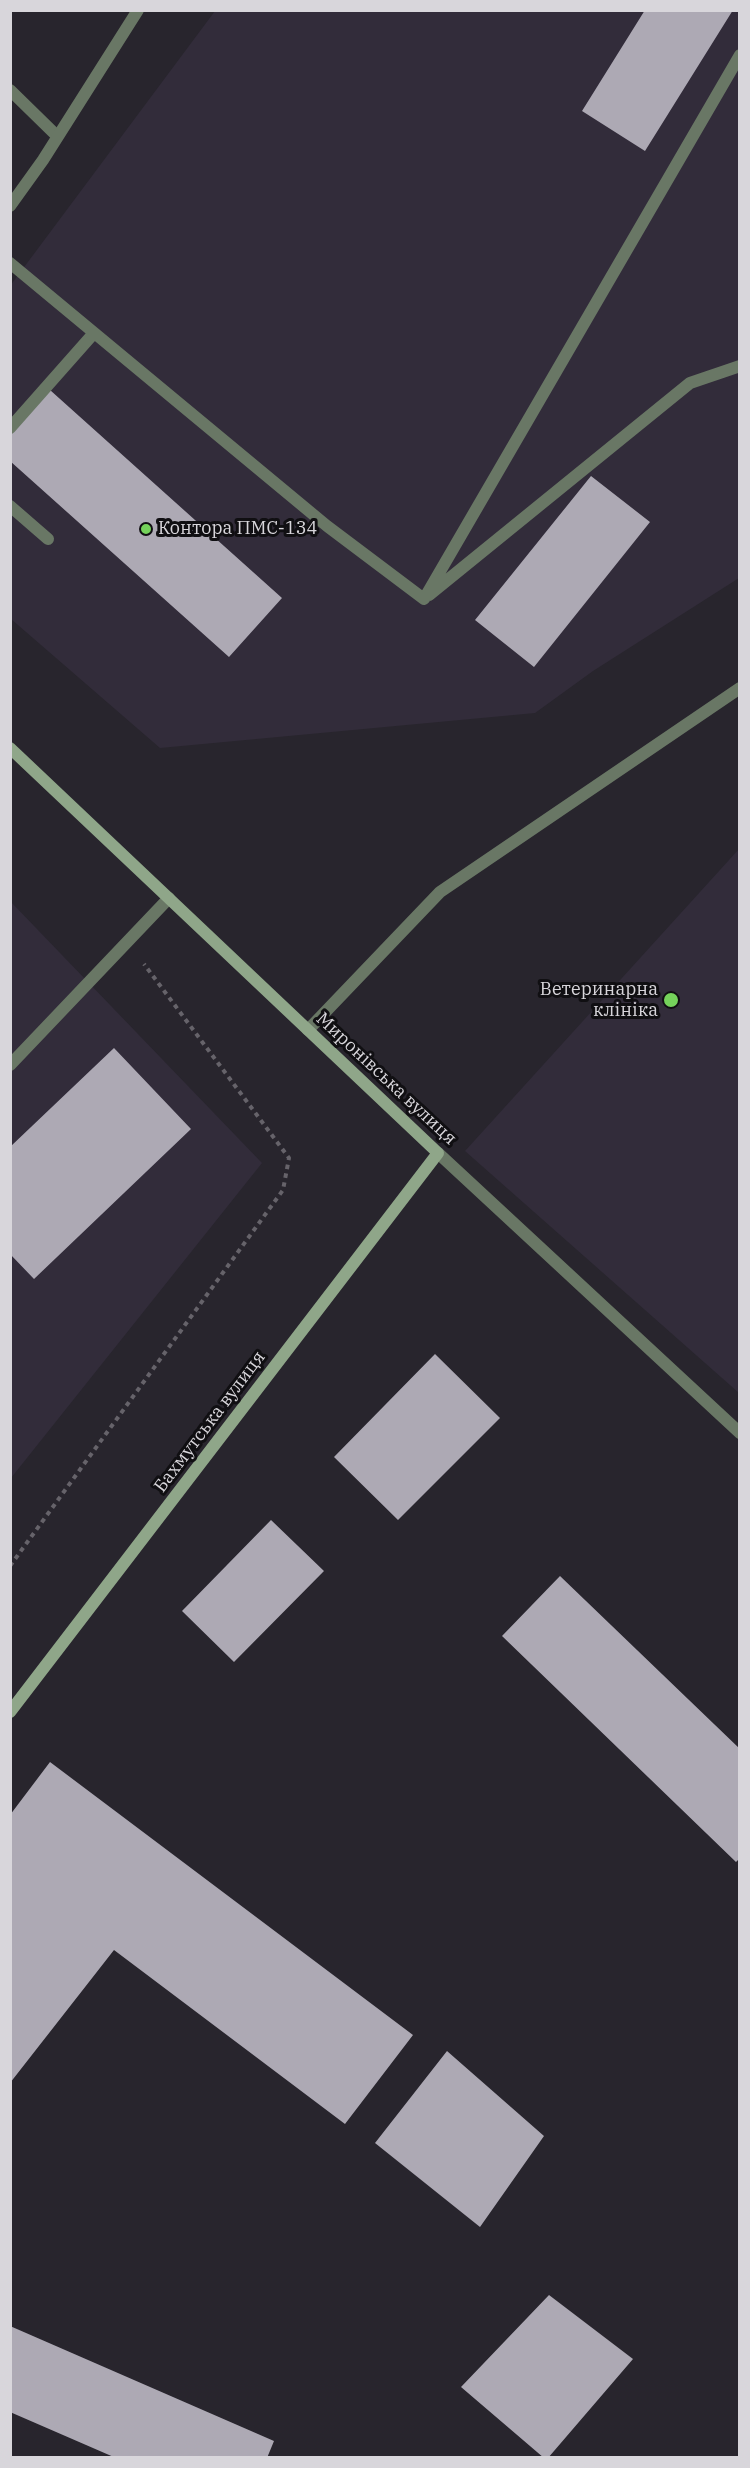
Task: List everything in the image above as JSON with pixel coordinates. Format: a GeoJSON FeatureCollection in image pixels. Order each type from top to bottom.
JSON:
{"type":"FeatureCollection","features":[{"type":"Feature","properties":{"kind":"street"},"geometry":{"type":"LineString","coordinates":[[10,206],[138,10]]}},
{"type":"Feature","properties":{"kind":"street"},"geometry":{"type":"LineString","coordinates":[[424,599],[740,55]]}},
{"type":"Feature","properties":{"kind":"street"},"geometry":{"type":"LineString","coordinates":[[10,90],[57,136]]}},
{"type":"Feature","properties":{"kind":"street"},"geometry":{"type":"LineString","coordinates":[[10,262],[327,526],[424,599]]}},
{"type":"Feature","properties":{"kind":"street"},"geometry":{"type":"LineString","coordinates":[[10,428],[94,333]]}},
{"type":"Feature","properties":{"kind":"street"},"geometry":{"type":"LineString","coordinates":[[424,599],[690,383],[740,366]]}},
{"type":"Feature","properties":{"kind":"street"},"geometry":{"type":"LineString","coordinates":[[10,506],[48,539]]}},
{"type":"Feature","properties":{"kind":"street"},"geometry":{"type":"LineString","coordinates":[[308,1030],[440,892],[740,688]]}},
{"type":"Feature","properties":{"kind":"street","name":"Миронівська вулиця"},"geometry":{"type":"LineString","coordinates":[[10,748],[438,1154],[740,1433]]}},
{"type":"Feature","properties":{"kind":"street"},"geometry":{"type":"LineString","coordinates":[[10,1065],[169,898]]}},
{"type":"Feature","properties":{"kind":"street","name":"Бахмутська вулиця"},"geometry":{"type":"LineString","coordinates":[[10,1712],[438,1154]]}},
{"type":"Feature","properties":{"kind":"path"},"geometry":{"type":"LineString","coordinates":[[10,1566],[284,1191],[289,1158],[128,942]]}},
{"type":"Feature","properties":{"kind":"shaded area"},"geometry":{"type":"Polygon","coordinates":[[[215,11],[739,11],[739,578],[593,671],[535,713],[160,748],[11,619],[10,286],[215,11]]]}},
{"type":"Feature","properties":{"kind":"shaded area","name":"Ветеринарна клініка"},"geometry":{"type":"Polygon","coordinates":[[[739,849],[739,1393],[465,1151],[739,849]]]}},
{"type":"Feature","properties":{"kind":"shaded area"},"geometry":{"type":"Polygon","coordinates":[[[11,902],[262,1163],[11,1478],[11,902]]]}},
{"type":"Feature","properties":{"kind":"building"},"geometry":{"type":"Polygon","coordinates":[[[645,10],[733,10],[645,151],[582,111],[645,10]]]}},
{"type":"Feature","properties":{"kind":"building","name":"Контора ПМС-134"},"geometry":{"type":"Polygon","coordinates":[[[50,390],[282,598],[229,657],[10,461],[10,434],[50,390]]]}},
{"type":"Feature","properties":{"kind":"building"},"geometry":{"type":"Polygon","coordinates":[[[591,476],[650,522],[534,667],[475,620],[591,476]]]}},
{"type":"Feature","properties":{"kind":"building"},"geometry":{"type":"Polygon","coordinates":[[[114,1048],[191,1129],[34,1279],[10,1254],[10,1147],[114,1048]]]}},
{"type":"Feature","properties":{"kind":"building"},"geometry":{"type":"Polygon","coordinates":[[[435,1354],[500,1418],[398,1520],[334,1457],[435,1354]]]}},
{"type":"Feature","properties":{"kind":"building"},"geometry":{"type":"Polygon","coordinates":[[[271,1520],[324,1571],[234,1662],[182,1611],[271,1520]]]}},
{"type":"Feature","properties":{"kind":"building"},"geometry":{"type":"Polygon","coordinates":[[[560,1576],[740,1749],[740,1858],[736,1862],[502,1636],[560,1576]]]}},
{"type":"Feature","properties":{"kind":"building"},"geometry":{"type":"Polygon","coordinates":[[[50,1762],[413,2035],[345,2124],[114,1950],[10,2083],[10,1815],[50,1762]]]}},
{"type":"Feature","properties":{"kind":"building"},"geometry":{"type":"Polygon","coordinates":[[[447,2051],[544,2136],[480,2227],[375,2143],[447,2051]]]}},
{"type":"Feature","properties":{"kind":"building"},"geometry":{"type":"Polygon","coordinates":[[[549,2295],[633,2359],[548,2458],[544,2458],[461,2387],[549,2295]]]}},
{"type":"Feature","properties":{"kind":"building"},"geometry":{"type":"Polygon","coordinates":[[[10,2326],[274,2441],[267,2458],[116,2458],[10,2412],[10,2326]]]}},
{"type":"Feature","properties":{"kind":"place","name":"Контора ПМС-134"},"geometry":{"type":"Point","coordinates":[146,529]}},
{"type":"Feature","properties":{"kind":"place","name":"Ветеринарна клініка"},"geometry":{"type":"Point","coordinates":[671,1000]}}]}
